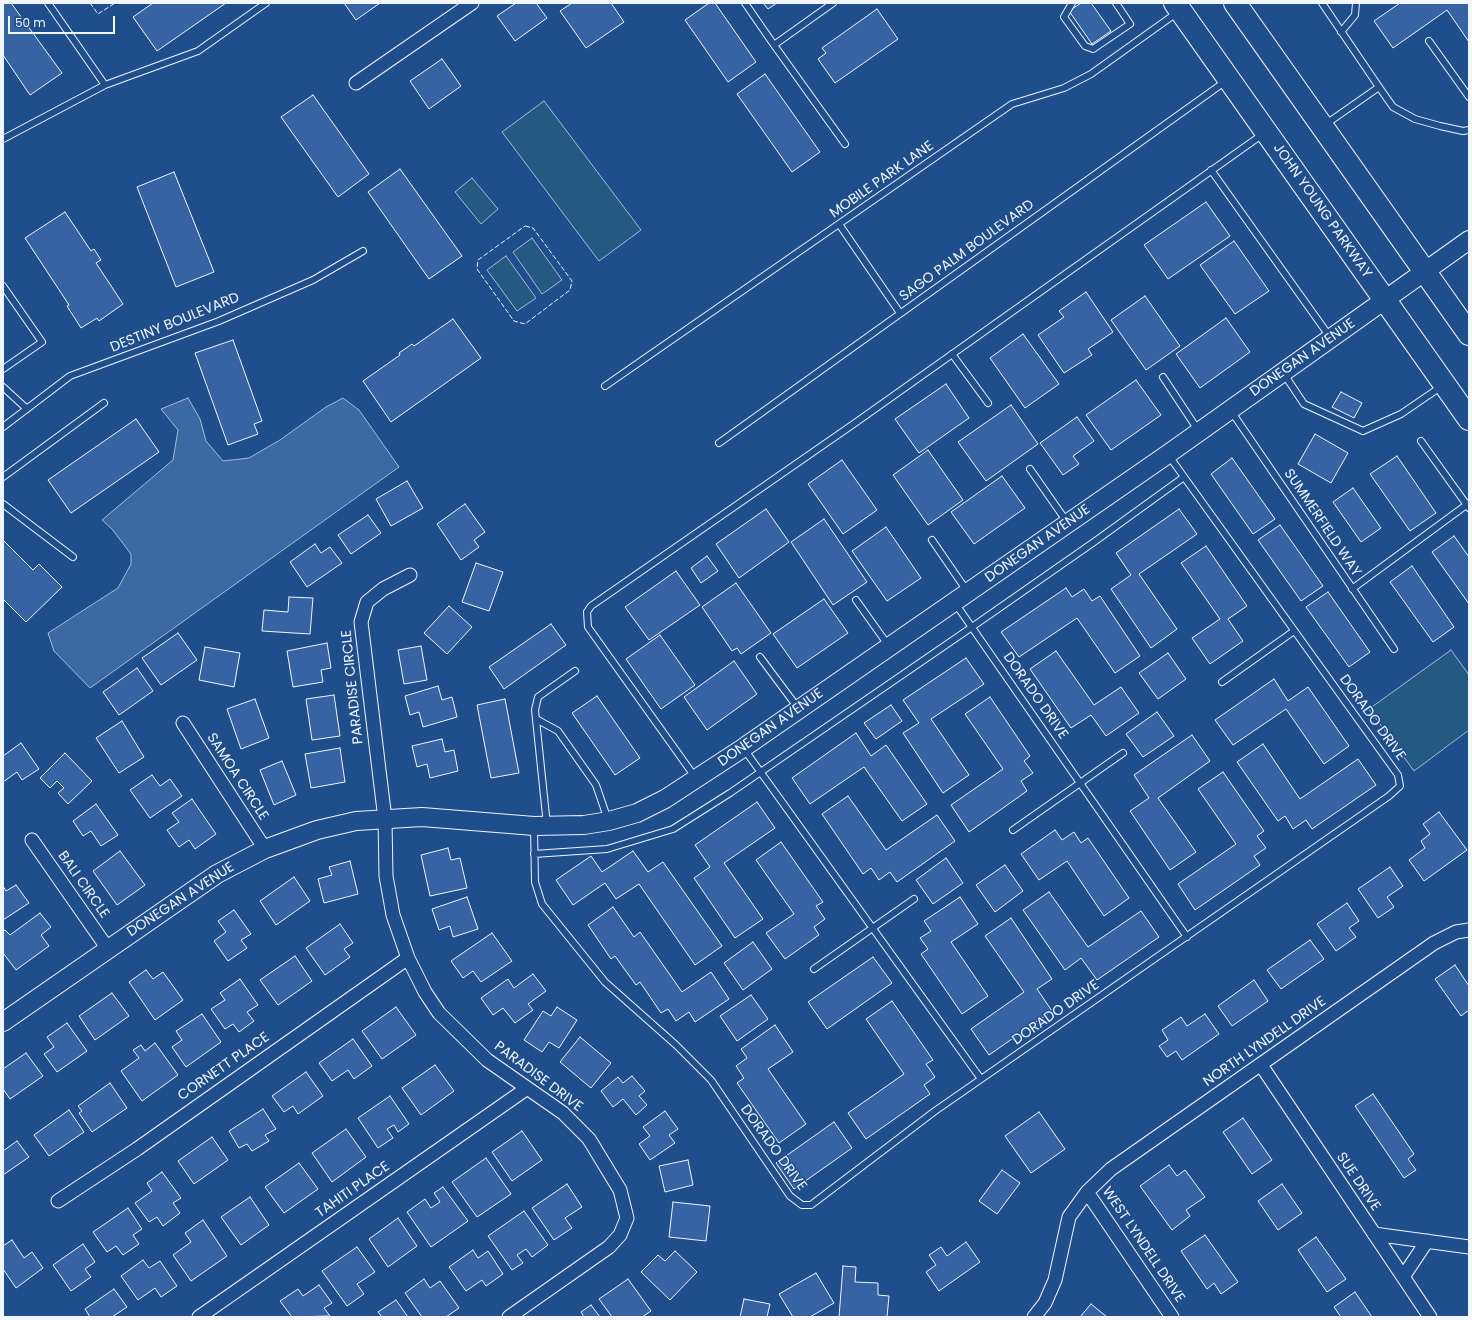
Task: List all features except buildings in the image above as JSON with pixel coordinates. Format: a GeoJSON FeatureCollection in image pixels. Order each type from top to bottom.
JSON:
{"type":"FeatureCollection","features":[{"type":"Feature","properties":{"kind":"highway"},"geometry":{"type":"LineString","coordinates":[[1236,3],[1469,334]]}},
{"type":"Feature","properties":{"kind":"highway","name":"JOHN YOUNG PARKWAY"},"geometry":{"type":"LineString","coordinates":[[1178,7],[1469,419]]}},
{"type":"Feature","properties":{"kind":"street"},"geometry":{"type":"LineString","coordinates":[[356,83],[472,3]]}},
{"type":"Feature","properties":{"kind":"street","name":"DONEGAN AVENUE"},"geometry":{"type":"LineString","coordinates":[[3,1022],[218,874],[265,849],[317,830],[356,821],[422,817],[541,826],[584,825],[609,822],[637,813],[665,799],[744,748],[1168,454],[1469,240]]}},
{"type":"Feature","properties":{"kind":"street","name":"PARADISE CIRCLE"},"geometry":{"type":"LineString","coordinates":[[385,820],[361,622],[367,602],[383,589],[410,575]]}},
{"type":"Feature","properties":{"kind":"street","name":"SAMOA CIRCLE"},"geometry":{"type":"LineString","coordinates":[[183,723],[265,849]]}},
{"type":"Feature","properties":{"kind":"street","name":"PARADISE DRIVE"},"geometry":{"type":"LineString","coordinates":[[385,820],[386,876],[393,915],[408,958],[425,992],[439,1013],[487,1060],[526,1089],[563,1113],[589,1139],[620,1190],[627,1218],[620,1235],[609,1247],[510,1317]]}},
{"type":"Feature","properties":{"kind":"street","name":"BALI CIRCLE"},"geometry":{"type":"LineString","coordinates":[[32,840],[108,949]]}},
{"type":"Feature","properties":{"kind":"street","name":"NORTH LYNDELL DRIVE"},"geometry":{"type":"LineString","coordinates":[[1034,1317],[1045,1303],[1055,1280],[1070,1217],[1087,1192],[1111,1169],[1434,943],[1456,932],[1469,930]]}},
{"type":"Feature","properties":{"kind":"street","name":"CORNETT PLACE"},"geometry":{"type":"LineString","coordinates":[[58,1201],[137,1149],[408,958]]}},
{"type":"Feature","properties":{"kind":"street","name":"SUE DRIVE"},"geometry":{"type":"LineString","coordinates":[[1261,1065],[1430,1317]]}},
{"type":"Feature","properties":{"kind":"street","name":"TAHITI PLACE"},"geometry":{"type":"LineString","coordinates":[[199,1317],[526,1089]]}},
{"type":"Feature","properties":{"kind":"street","name":"WEST LYNDELL DRIVE"},"geometry":{"type":"LineString","coordinates":[[1087,1192],[1172,1317]]}},
{"type":"Feature","properties":{"kind":"street"},"geometry":{"type":"LineString","coordinates":[[1374,1234],[1469,1248]]}},
{"type":"Feature","properties":{"kind":"street"},"geometry":{"type":"LineString","coordinates":[[1403,1277],[1428,1241]]}},
{"type":"Feature","properties":{"kind":"lane"},"geometry":{"type":"LineString","coordinates":[[48,3],[105,85]]}},
{"type":"Feature","properties":{"kind":"lane"},"geometry":{"type":"LineString","coordinates":[[3,139],[105,85],[198,51],[266,3]]}},
{"type":"Feature","properties":{"kind":"lane"},"geometry":{"type":"LineString","coordinates":[[745,3],[845,144]]}},
{"type":"Feature","properties":{"kind":"lane"},"geometry":{"type":"LineString","coordinates":[[774,45],[832,3]]}},
{"type":"Feature","properties":{"kind":"lane"},"geometry":{"type":"LineString","coordinates":[[1072,3],[1064,17],[1085,46],[1093,49],[1130,24],[1116,3]]}},
{"type":"Feature","properties":{"kind":"lane"},"geometry":{"type":"LineString","coordinates":[[1322,3],[1393,107],[1415,119],[1463,131],[1469,130]]}},
{"type":"Feature","properties":{"kind":"lane"},"geometry":{"type":"LineString","coordinates":[[1342,32],[1355,15],[1356,3]]}},
{"type":"Feature","properties":{"kind":"lane","name":"MOBILE PARK LANE"},"geometry":{"type":"LineString","coordinates":[[605,386],[1012,104],[1064,88],[1091,74],[1178,7]]}},
{"type":"Feature","properties":{"kind":"lane"},"geometry":{"type":"LineString","coordinates":[[1429,41],[1469,97]]}},
{"type":"Feature","properties":{"kind":"lane","name":"SAGO PALM BOULEVARD"},"geometry":{"type":"LineString","coordinates":[[719,443],[1228,79]]}},
{"type":"Feature","properties":{"kind":"lane"},"geometry":{"type":"LineString","coordinates":[[1322,127],[1379,88]]}},
{"type":"Feature","properties":{"kind":"lane"},"geometry":{"type":"LineString","coordinates":[[697,779],[588,627],[588,612],[591,606],[952,354],[1266,132]]}},
{"type":"Feature","properties":{"kind":"lane"},"geometry":{"type":"LineString","coordinates":[[1211,170],[1330,339]]}},
{"type":"Feature","properties":{"kind":"lane"},"geometry":{"type":"LineString","coordinates":[[839,224],[900,313]]}},
{"type":"Feature","properties":{"kind":"lane","name":"DESTINY BOULEVARD"},"geometry":{"type":"LineString","coordinates":[[3,427],[70,376],[219,321],[313,280],[363,251]]}},
{"type":"Feature","properties":{"kind":"lane"},"geometry":{"type":"LineString","coordinates":[[3,286],[42,342],[3,370]]}},
{"type":"Feature","properties":{"kind":"lane"},"geometry":{"type":"LineString","coordinates":[[952,354],[988,403]]}},
{"type":"Feature","properties":{"kind":"lane"},"geometry":{"type":"LineString","coordinates":[[1283,372],[1304,404],[1363,431],[1401,414],[1444,385]]}},
{"type":"Feature","properties":{"kind":"lane"},"geometry":{"type":"LineString","coordinates":[[1163,377],[1199,432]]}},
{"type":"Feature","properties":{"kind":"lane"},"geometry":{"type":"LineString","coordinates":[[3,387],[27,409]]}},
{"type":"Feature","properties":{"kind":"lane"},"geometry":{"type":"LineString","coordinates":[[3,476],[104,403]]}},
{"type":"Feature","properties":{"kind":"lane","name":"SUMMERFIELD WAY"},"geometry":{"type":"LineString","coordinates":[[1230,409],[1394,650]]}},
{"type":"Feature","properties":{"kind":"lane"},"geometry":{"type":"LineString","coordinates":[[1352,589],[1468,505],[1421,441]]}},
{"type":"Feature","properties":{"kind":"lane","name":"DORADO DRIVE"},"geometry":{"type":"LineString","coordinates":[[575,671],[538,697],[535,710],[541,826],[534,854],[535,882],[542,904],[605,982],[676,1045],[711,1080],[790,1196],[802,1205],[811,1204],[935,1111],[1383,801],[1400,786],[1398,775],[1168,454]]}},
{"type":"Feature","properties":{"kind":"lane"},"geometry":{"type":"LineString","coordinates":[[1030,469],[1068,523]]}},
{"type":"Feature","properties":{"kind":"lane"},"geometry":{"type":"LineString","coordinates":[[534,854],[607,849],[673,829],[761,772],[972,628],[1184,476]]}},
{"type":"Feature","properties":{"kind":"lane"},"geometry":{"type":"LineString","coordinates":[[3,504],[73,557]]}},
{"type":"Feature","properties":{"kind":"lane","name":"DORADO DRIVE"},"geometry":{"type":"LineString","coordinates":[[932,540],[961,597],[972,628],[1187,937]]}},
{"type":"Feature","properties":{"kind":"lane"},"geometry":{"type":"LineString","coordinates":[[856,600],[889,646]]}},
{"type":"Feature","properties":{"kind":"lane"},"geometry":{"type":"LineString","coordinates":[[1222,682],[1294,631]]}},
{"type":"Feature","properties":{"kind":"lane"},"geometry":{"type":"LineString","coordinates":[[760,657],[798,710]]}},
{"type":"Feature","properties":{"kind":"lane"},"geometry":{"type":"LineString","coordinates":[[536,719],[558,731],[596,785],[609,822]]}},
{"type":"Feature","properties":{"kind":"lane"},"geometry":{"type":"LineString","coordinates":[[744,748],[981,1079]]}},
{"type":"Feature","properties":{"kind":"lane"},"geometry":{"type":"LineString","coordinates":[[1013,830],[1123,753]]}},
{"type":"Feature","properties":{"kind":"lane"},"geometry":{"type":"LineString","coordinates":[[814,969],[914,899]]}},
{"type":"Feature","properties":{"kind":"shaded area"},"geometry":{"type":"Polygon","coordinates":[[[544,101],[641,230],[599,261],[502,132],[544,101]]]}},
{"type":"Feature","properties":{"kind":"shaded area"},"geometry":{"type":"Polygon","coordinates":[[[472,178],[498,209],[481,224],[455,192],[472,178]]]}},
{"type":"Feature","properties":{"kind":"shaded area"},"geometry":{"type":"Polygon","coordinates":[[[532,238],[562,280],[542,294],[513,252],[532,238]]]}},
{"type":"Feature","properties":{"kind":"shaded area"},"geometry":{"type":"Polygon","coordinates":[[[506,256],[536,298],[517,311],[487,270],[506,256]]]}},
{"type":"Feature","properties":{"kind":"shaded area"},"geometry":{"type":"Polygon","coordinates":[[[188,398],[200,419],[206,441],[223,461],[249,458],[280,440],[326,407],[343,398],[359,410],[399,467],[90,688],[54,651],[48,633],[118,588],[131,564],[131,554],[112,529],[102,520],[173,460],[178,430],[161,409],[188,398]]]}},
{"type":"Feature","properties":{"kind":"shaded area"},"geometry":{"type":"Polygon","coordinates":[[[1451,650],[1469,675],[1469,730],[1414,771],[1369,709],[1451,650]]]}},
{"type":"Feature","properties":{"kind":"fence"},"geometry":{"type":"LineString","coordinates":[[90,3],[98,14],[115,3]]}},
{"type":"Feature","properties":{"kind":"fence"},"geometry":{"type":"LineString","coordinates":[[525,226],[533,228],[572,281],[570,290],[525,324],[514,321],[477,269],[478,260],[525,226]]}}]}
